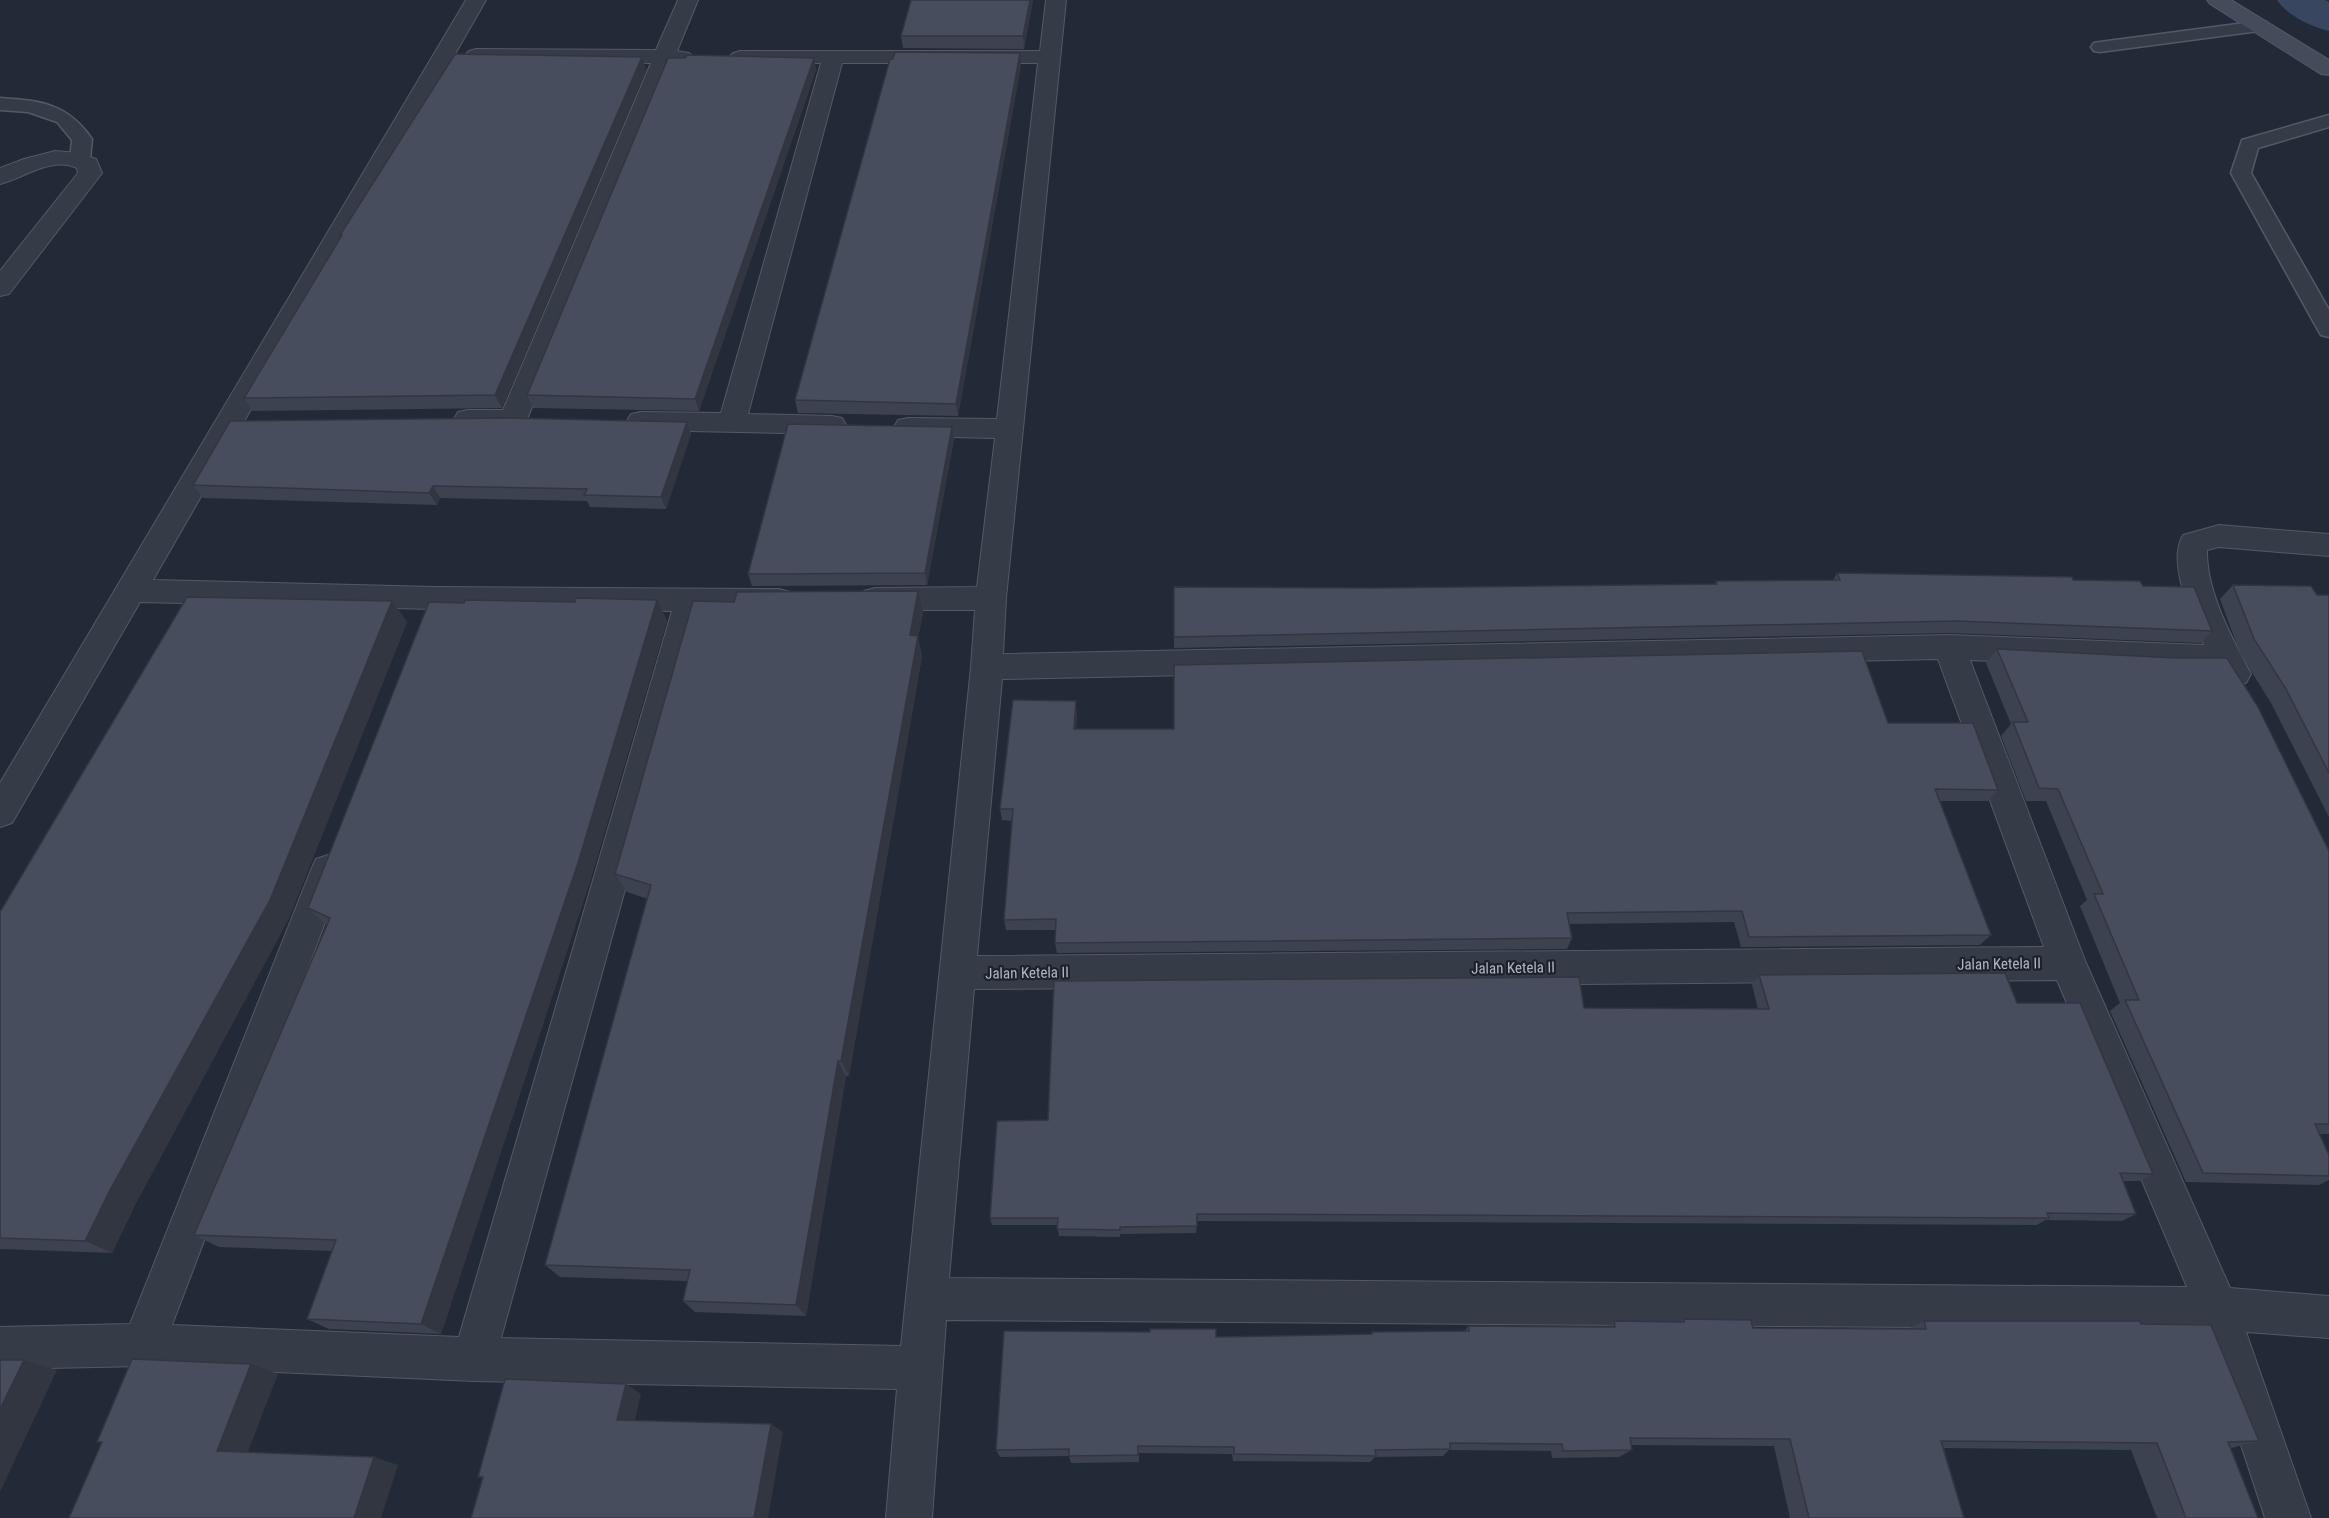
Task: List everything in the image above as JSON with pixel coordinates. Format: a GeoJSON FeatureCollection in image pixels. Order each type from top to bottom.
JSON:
{"type":"FeatureCollection","features":[{"type":"Feature","properties":{"kind":"street"},"geometry":{"type":"LineString","coordinates":[[0,813],[133,591],[240,422],[476,0]]}},
{"type":"Feature","properties":{"kind":"street"},"geometry":{"type":"LineString","coordinates":[[441,420],[524,419],[663,57],[688,0]]}},
{"type":"Feature","properties":{"kind":"street"},"geometry":{"type":"LineString","coordinates":[[909,1518],[926,1299],[987,667],[991,598],[1056,0]]}},
{"type":"Feature","properties":{"kind":"street"},"geometry":{"type":"LineString","coordinates":[[2217,0],[2329,69]]}},
{"type":"Feature","properties":{"kind":"street"},"geometry":{"type":"LineString","coordinates":[[444,54],[697,57]]}},
{"type":"Feature","properties":{"kind":"street"},"geometry":{"type":"LineString","coordinates":[[720,57],[1050,57]]}},
{"type":"Feature","properties":{"kind":"street"},"geometry":{"type":"LineString","coordinates":[[732,423],[833,57]]}},
{"type":"Feature","properties":{"kind":"street"},"geometry":{"type":"LineString","coordinates":[[0,177],[28,164],[57,158],[80,159],[88,164],[90,173],[0,288]]}},
{"type":"Feature","properties":{"kind":"street"},"geometry":{"type":"LineString","coordinates":[[616,421],[1011,429]]}},
{"type":"Feature","properties":{"kind":"street"},"geometry":{"type":"LineString","coordinates":[[2253,704],[2224,657],[2192,571],[2193,543],[2219,536],[2329,545]]}},
{"type":"Feature","properties":{"kind":"street"},"geometry":{"type":"LineString","coordinates":[[133,591],[434,597],[806,600]]}},
{"type":"Feature","properties":{"kind":"street"},"geometry":{"type":"LineString","coordinates":[[421,631],[434,597]]}},
{"type":"Feature","properties":{"kind":"street"},"geometry":{"type":"LineString","coordinates":[[852,599],[991,598]]}},
{"type":"Feature","properties":{"kind":"street"},"geometry":{"type":"LineString","coordinates":[[474,1359],[690,600]]}},
{"type":"Feature","properties":{"kind":"street"},"geometry":{"type":"LineString","coordinates":[[987,667],[1949,647],[2163,657],[2224,657]]}},
{"type":"Feature","properties":{"kind":"street"},"geometry":{"type":"LineString","coordinates":[[1949,647],[2068,963],[2217,1308],[2288,1518]]}},
{"type":"Feature","properties":{"kind":"street"},"geometry":{"type":"LineString","coordinates":[[143,1345],[339,843]]}},
{"type":"Feature","properties":{"kind":"street","name":"Jalan Ketela II"},"geometry":{"type":"LineString","coordinates":[[957,973],[2068,963]]}},
{"type":"Feature","properties":{"kind":"street"},"geometry":{"type":"LineString","coordinates":[[926,1299],[2217,1308],[2329,1317]]}},
{"type":"Feature","properties":{"kind":"street"},"geometry":{"type":"LineString","coordinates":[[0,1348],[143,1345],[474,1359],[921,1368]]}},
{"type":"Feature","properties":{"kind":"lane"},"geometry":{"type":"LineString","coordinates":[[2100,47],[2260,27]]}},
{"type":"Feature","properties":{"kind":"lane"},"geometry":{"type":"LineString","coordinates":[[0,104],[31,106],[64,118],[82,139],[80,159]]}},
{"type":"Feature","properties":{"kind":"lane"},"geometry":{"type":"LineString","coordinates":[[2329,121],[2249,144],[2241,173],[2329,330]]}},
{"type":"Feature","properties":{"kind":"building"},"geometry":{"type":"Polygon","coordinates":[[[911,0],[1030,0],[1023,36],[901,36],[911,0]]]}},
{"type":"Feature","properties":{"kind":"building"},"geometry":{"type":"Polygon","coordinates":[[[895,52],[1020,53],[956,404],[795,400],[890,59],[893,59],[895,52]]]}},
{"type":"Feature","properties":{"kind":"building"},"geometry":{"type":"Polygon","coordinates":[[[455,54],[642,57],[495,395],[244,398],[342,235],[340,235],[455,54]]]}},
{"type":"Feature","properties":{"kind":"building"},"geometry":{"type":"Polygon","coordinates":[[[687,55],[814,58],[695,399],[527,395],[668,58],[685,58],[687,55]]]}},
{"type":"Feature","properties":{"kind":"building"},"geometry":{"type":"Polygon","coordinates":[[[507,418],[687,422],[661,497],[584,495],[587,489],[433,486],[429,493],[193,485],[230,421],[507,418]]]}},
{"type":"Feature","properties":{"kind":"building"},"geometry":{"type":"Polygon","coordinates":[[[788,424],[952,427],[925,573],[748,574],[788,424]]]}},
{"type":"Feature","properties":{"kind":"building"},"geometry":{"type":"Polygon","coordinates":[[[1837,573],[2072,577],[2073,580],[2140,581],[2143,586],[2194,587],[2212,631],[1957,621],[1174,637],[1174,587],[1375,588],[1717,584],[1716,581],[1840,580],[1837,573]]]}},
{"type":"Feature","properties":{"kind":"building"},"geometry":{"type":"Polygon","coordinates":[[[2233,585],[2311,586],[2317,595],[2329,595],[2329,773],[2286,689],[2254,639],[2233,585]]]}},
{"type":"Feature","properties":{"kind":"building"},"geometry":{"type":"Polygon","coordinates":[[[918,591],[910,635],[918,636],[841,1061],[838,1061],[796,1305],[683,1301],[690,1270],[545,1265],[651,885],[615,874],[693,601],[734,602],[737,592],[918,591]]]}},
{"type":"Feature","properties":{"kind":"building"},"geometry":{"type":"Polygon","coordinates":[[[187,597],[392,601],[270,900],[110,1190],[85,1241],[0,1238],[0,912],[187,597]]]}},
{"type":"Feature","properties":{"kind":"building"},"geometry":{"type":"Polygon","coordinates":[[[576,598],[657,600],[578,863],[421,1324],[307,1319],[336,1240],[194,1235],[330,918],[308,908],[429,602],[464,603],[465,600],[575,602],[576,598]]]}},
{"type":"Feature","properties":{"kind":"building"},"geometry":{"type":"Polygon","coordinates":[[[1997,649],[2176,658],[2227,658],[2258,707],[2329,851],[2329,1124],[2315,1124],[2329,1155],[2329,1176],[2203,1173],[2125,1000],[2139,1000],[2094,894],[2103,894],[2058,789],[2039,788],[2013,722],[2028,722],[1997,649]]]}},
{"type":"Feature","properties":{"kind":"building"},"geometry":{"type":"Polygon","coordinates":[[[1862,651],[1888,723],[1973,723],[1998,790],[1935,789],[1991,935],[1749,937],[1742,911],[1567,913],[1572,938],[1055,943],[1056,919],[1004,920],[1013,809],[1000,809],[1013,700],[1076,701],[1074,729],[1174,729],[1174,665],[1862,651]]]}},
{"type":"Feature","properties":{"kind":"building"},"geometry":{"type":"Polygon","coordinates":[[[2005,973],[2017,1003],[2080,1003],[2153,1174],[2120,1173],[2136,1214],[2047,1213],[2049,1218],[1197,1214],[1197,1226],[1120,1227],[1120,1230],[1057,1229],[1058,1218],[990,1218],[997,1121],[1048,1120],[1054,981],[1579,977],[1584,1008],[1769,1009],[1759,975],[2005,973]]]}},
{"type":"Feature","properties":{"kind":"building"},"geometry":{"type":"Polygon","coordinates":[[[1684,1319],[1751,1320],[1753,1328],[1926,1329],[1924,1321],[2140,1321],[2141,1324],[2211,1325],[2259,1441],[2228,1442],[2258,1518],[2186,1518],[2157,1443],[1941,1441],[1964,1518],[1809,1518],[1790,1439],[1630,1438],[1632,1450],[1563,1451],[1562,1444],[1450,1443],[1450,1449],[1375,1450],[1376,1456],[1234,1454],[1234,1447],[1138,1446],[1138,1455],[1069,1456],[1069,1449],[996,1450],[1004,1331],[1150,1332],[1150,1329],[1216,1329],[1216,1337],[1469,1331],[1468,1326],[1615,1327],[1614,1321],[1684,1322],[1684,1319]]]}},
{"type":"Feature","properties":{"kind":"building"},"geometry":{"type":"Polygon","coordinates":[[[132,1359],[251,1364],[217,1451],[374,1457],[354,1518],[69,1518],[102,1442],[97,1442],[132,1359]]]}},
{"type":"Feature","properties":{"kind":"building"},"geometry":{"type":"Polygon","coordinates":[[[0,1360],[24,1360],[0,1409],[0,1360]]]}},
{"type":"Feature","properties":{"kind":"building"},"geometry":{"type":"Polygon","coordinates":[[[505,1379],[626,1384],[617,1420],[771,1424],[754,1518],[471,1518],[483,1477],[478,1477],[505,1379]]]}},
{"type":"Feature","properties":{"kind":"waterway"},"geometry":{"type":"LineString","coordinates":[[2297,0],[2329,19]]}}]}
